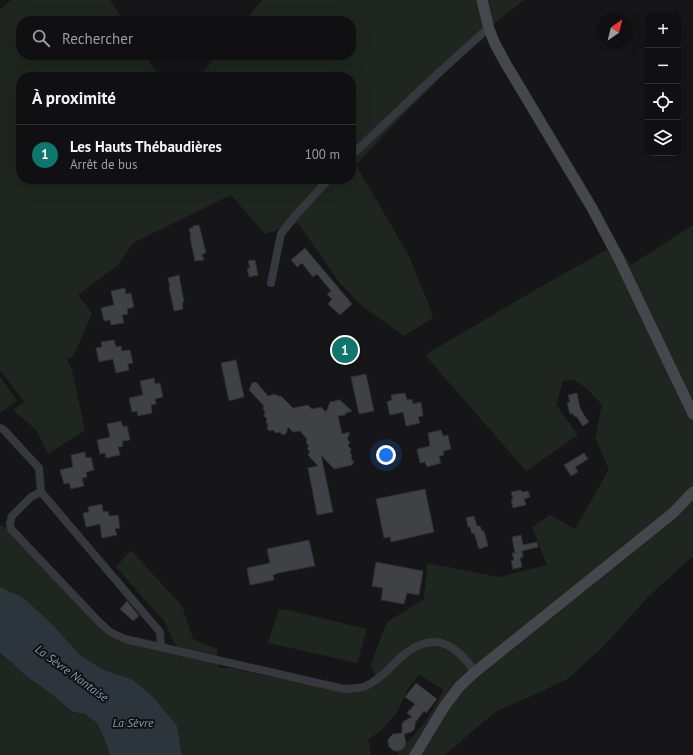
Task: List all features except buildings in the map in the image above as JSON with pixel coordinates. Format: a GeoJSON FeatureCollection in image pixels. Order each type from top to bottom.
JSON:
{"type":"FeatureCollection","features":[{"type":"Feature","properties":{"kind":"main road"},"geometry":{"type":"LineString","coordinates":[[482,0],[489,29],[506,64],[592,208],[618,256],[693,414]]}},
{"type":"Feature","properties":{"kind":"main road"},"geometry":{"type":"LineString","coordinates":[[416,755],[444,707],[459,687],[475,672],[673,514],[693,492]]}},
{"type":"Feature","properties":{"kind":"street"},"geometry":{"type":"LineString","coordinates":[[356,151],[434,77],[489,29]]}},
{"type":"Feature","properties":{"kind":"street"},"geometry":{"type":"LineString","coordinates":[[271,283],[281,234],[294,217],[324,184]]}},
{"type":"Feature","properties":{"kind":"street"},"geometry":{"type":"LineString","coordinates":[[0,428],[3,429],[39,468],[41,492],[160,632],[161,647]]}},
{"type":"Feature","properties":{"kind":"street"},"geometry":{"type":"LineString","coordinates":[[41,492],[31,497],[12,516],[10,523],[11,529],[99,622],[110,632],[125,639],[344,689],[362,688],[368,685],[381,676],[408,651],[418,645],[428,642],[444,643],[452,647],[475,672]]}},
{"type":"Feature","properties":{"kind":"shaded area"},"geometry":{"type":"Polygon","coordinates":[[[11,0],[110,0],[121,16],[16,16],[16,60],[148,60],[157,72],[16,72],[16,184],[356,184],[356,165],[409,256],[433,318],[404,336],[361,305],[339,282],[298,223],[265,234],[231,195],[133,243],[118,265],[78,295],[92,313],[73,357],[67,359],[72,370],[85,430],[48,454],[36,430],[13,410],[24,402],[0,370],[0,10],[11,0]]]}},
{"type":"Feature","properties":{"kind":"shaded area"},"geometry":{"type":"Polygon","coordinates":[[[262,0],[524,0],[497,21],[400,118],[356,165],[356,72],[203,72],[213,60],[356,60],[356,16],[249,16],[262,0]]]}},
{"type":"Feature","properties":{"kind":"shaded area"},"geometry":{"type":"Polygon","coordinates":[[[693,225],[693,556],[647,598],[601,649],[566,680],[495,712],[445,755],[396,755],[426,721],[444,690],[419,675],[408,689],[396,714],[380,731],[368,740],[371,755],[182,755],[177,726],[133,680],[102,669],[80,655],[53,625],[24,598],[0,587],[0,525],[5,527],[110,636],[180,655],[164,621],[116,567],[131,550],[182,606],[193,639],[217,649],[219,668],[229,668],[344,692],[376,686],[374,672],[370,666],[387,622],[424,599],[427,563],[499,577],[547,565],[532,527],[550,515],[575,529],[609,469],[595,438],[602,405],[588,390],[575,380],[563,381],[556,405],[578,435],[526,471],[425,355],[535,290],[617,244],[631,265],[693,225]]]}},
{"type":"Feature","properties":{"kind":"shaded area"},"geometry":{"type":"Polygon","coordinates":[[[0,376],[17,401],[0,413],[0,376]]]}},
{"type":"Feature","properties":{"kind":"shaded area"},"geometry":{"type":"Polygon","coordinates":[[[279,609],[367,629],[357,663],[268,643],[279,609]]]}},
{"type":"Feature","properties":{"kind":"shaded area"},"geometry":{"type":"Polygon","coordinates":[[[0,653],[25,675],[73,712],[85,714],[97,723],[110,755],[0,755],[0,653]]]}},
{"type":"Feature","properties":{"kind":"water","name":"La Sèvre"},"geometry":{"type":"Polygon","coordinates":[[[0,587],[24,598],[53,625],[80,655],[102,669],[133,680],[153,697],[177,726],[182,755],[110,755],[97,723],[85,714],[73,712],[25,675],[0,653],[0,587]]]}},
{"type":"Feature","properties":{"kind":"place","name":"Les Hauts Thébaudières"},"geometry":{"type":"Point","coordinates":[345,350]}},
{"type":"Feature","properties":{"kind":"water label","name":"La Sèvre Nantaise"},"geometry":{"type":"Point","coordinates":[72,673]}}]}
